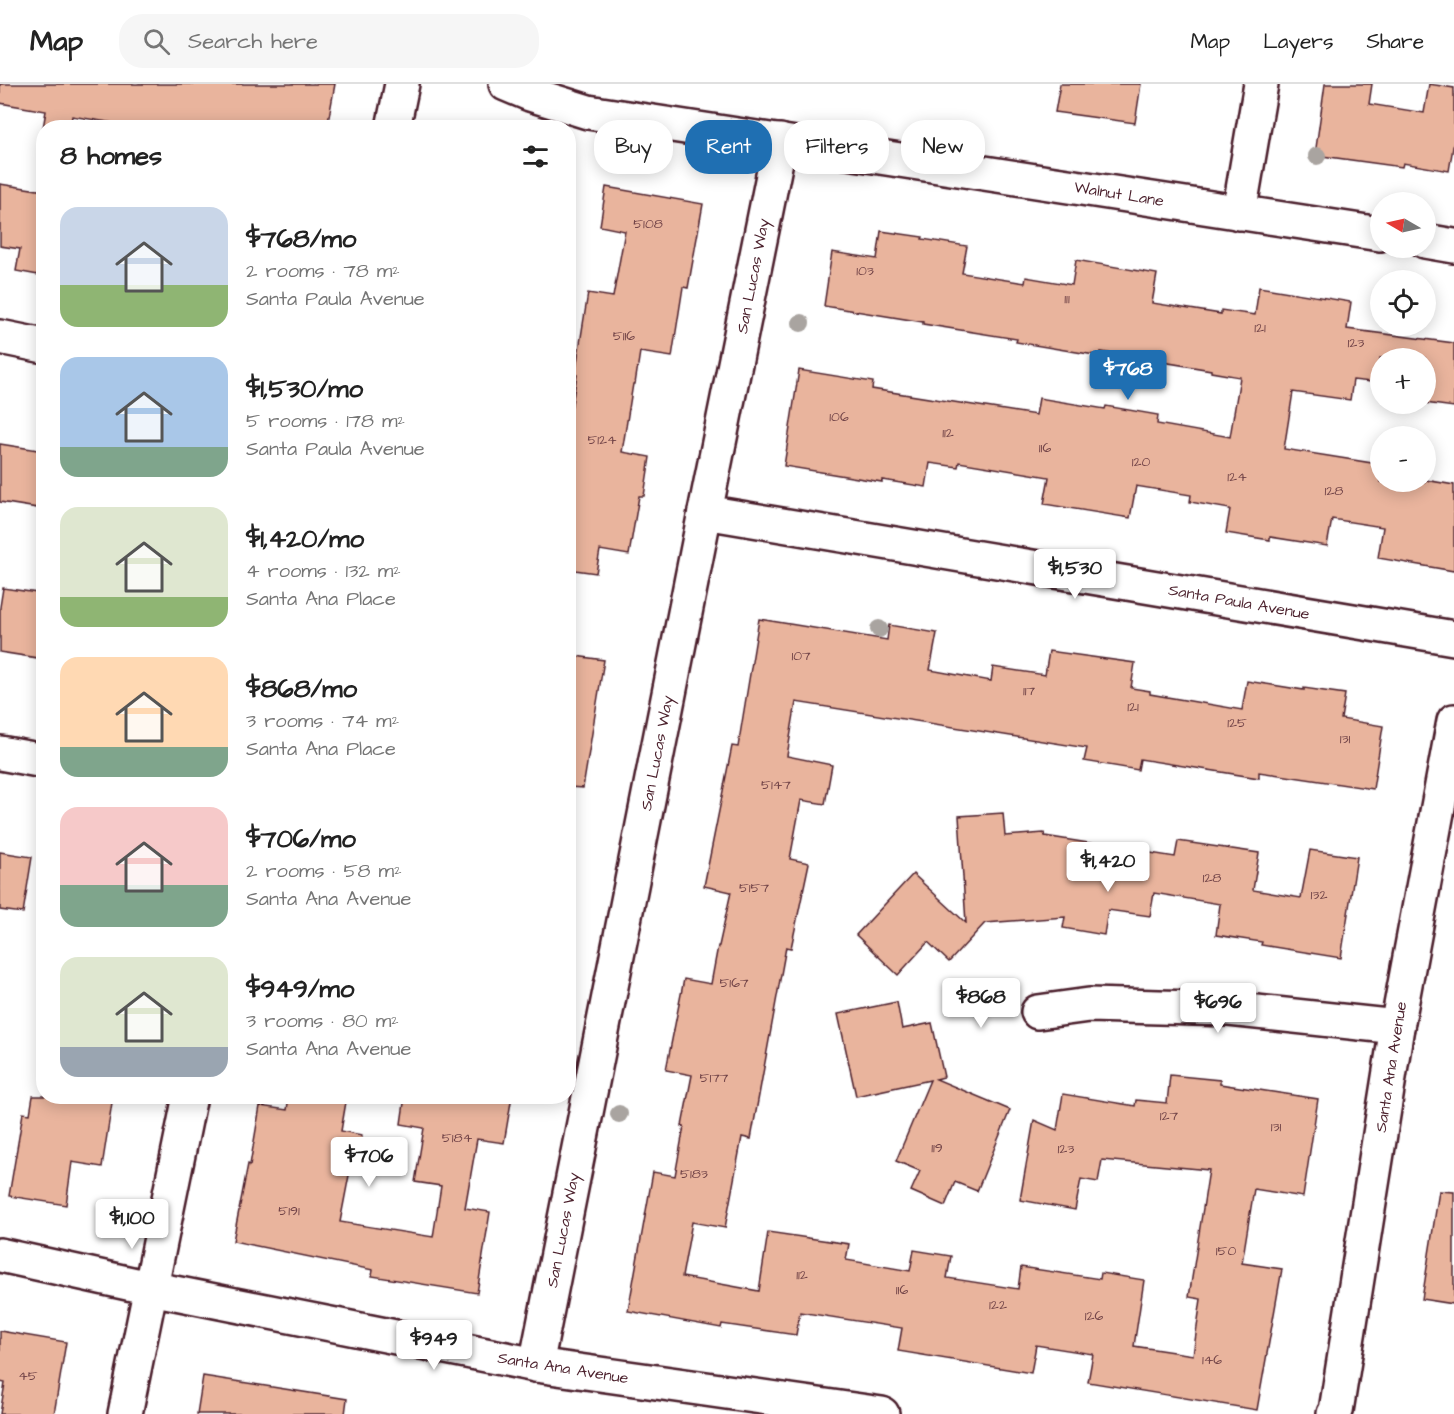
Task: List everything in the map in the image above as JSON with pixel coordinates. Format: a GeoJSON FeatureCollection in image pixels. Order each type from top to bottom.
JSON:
{"type":"FeatureCollection","features":[{"type":"Feature","properties":{"kind":"street"},"geometry":{"type":"LineString","coordinates":[[395,120],[402,84]]}},
{"type":"Feature","properties":{"kind":"street","name":"Walnut Lane"},"geometry":{"type":"LineString","coordinates":[[506,84],[588,112],[1370,233]]}},
{"type":"Feature","properties":{"kind":"street"},"geometry":{"type":"LineString","coordinates":[[1239,213],[1261,84]]}},
{"type":"Feature","properties":{"kind":"street","name":"San Lucas Way"},"geometry":{"type":"LineString","coordinates":[[536,1365],[780,141]]}},
{"type":"Feature","properties":{"kind":"street"},"geometry":{"type":"LineString","coordinates":[[1436,243],[1454,246]]}},
{"type":"Feature","properties":{"kind":"street"},"geometry":{"type":"LineString","coordinates":[[0,337],[36,344]]}},
{"type":"Feature","properties":{"kind":"street","name":"Santa Paula Avenue"},"geometry":{"type":"LineString","coordinates":[[705,512],[1454,638]]}},
{"type":"Feature","properties":{"kind":"street","name":"Santa Ana Avenue"},"geometry":{"type":"LineString","coordinates":[[1334,1414],[1397,1027],[1454,721]]}},
{"type":"Feature","properties":{"kind":"street"},"geometry":{"type":"LineString","coordinates":[[0,753],[36,760]]}},
{"type":"Feature","properties":{"kind":"street"},"geometry":{"type":"LineString","coordinates":[[1038,1012],[1089,1005],[1229,1009],[1397,1027]]}},
{"type":"Feature","properties":{"kind":"street"},"geometry":{"type":"LineString","coordinates":[[125,1414],[188,1104]]}},
{"type":"Feature","properties":{"kind":"street","name":"Santa Ana Avenue"},"geometry":{"type":"LineString","coordinates":[[0,1255],[150,1288],[536,1365],[882,1414]]}},
{"type":"Feature","properties":{"kind":"building"},"geometry":{"type":"Polygon","coordinates":[[[0,84],[335,84],[328,120],[96,120],[72,116],[71,120],[44,120],[46,111],[0,103],[0,84]]]}},
{"type":"Feature","properties":{"kind":"building"},"geometry":{"type":"Polygon","coordinates":[[[1060,84],[1141,84],[1135,123],[1055,112],[1060,84]]]}},
{"type":"Feature","properties":{"kind":"building"},"geometry":{"type":"Polygon","coordinates":[[[1325,84],[1372,84],[1369,104],[1424,113],[1429,84],[1454,88],[1454,141],[1449,171],[1403,163],[1402,167],[1315,155],[1325,84]]]}},
{"type":"Feature","properties":{"kind":"building"},"geometry":{"type":"Polygon","coordinates":[[[0,184],[36,190],[36,275],[16,271],[20,249],[0,246],[0,184]]]}},
{"type":"Feature","properties":{"kind":"building"},"geometry":{"type":"Polygon","coordinates":[[[606,187],[703,204],[688,288],[683,287],[672,357],[640,352],[635,384],[633,384],[622,452],[650,457],[644,496],[639,496],[629,555],[600,550],[596,573],[576,570],[576,369],[588,293],[613,297],[625,231],[600,226],[606,187]]]}},
{"type":"Feature","properties":{"kind":"building"},"geometry":{"type":"Polygon","coordinates":[[[881,231],[923,237],[922,239],[967,246],[962,273],[1025,283],[1026,277],[1072,285],[1076,260],[1157,274],[1152,303],[1221,314],[1221,310],[1255,315],[1259,287],[1351,302],[1347,329],[1370,332],[1370,336],[1400,336],[1454,343],[1454,407],[1436,405],[1436,348],[1370,348],[1370,382],[1353,380],[1350,400],[1293,392],[1284,449],[1370,463],[1370,492],[1436,492],[1436,482],[1454,485],[1454,571],[1378,558],[1383,527],[1332,519],[1327,546],[1226,533],[1230,509],[1190,502],[1191,495],[1136,486],[1130,518],[1044,504],[1049,477],[959,462],[958,467],[930,463],[926,487],[784,466],[799,370],[873,382],[872,389],[1036,415],[1039,398],[1105,409],[1106,406],[1158,415],[1157,424],[1230,437],[1240,377],[1101,352],[1101,356],[1016,342],[1017,339],[824,306],[832,252],[877,259],[881,231]]]}},
{"type":"Feature","properties":{"kind":"building"},"geometry":{"type":"Polygon","coordinates":[[[0,444],[36,450],[36,508],[0,502],[0,444]]]}},
{"type":"Feature","properties":{"kind":"building"},"geometry":{"type":"Polygon","coordinates":[[[3,588],[36,593],[36,658],[0,652],[0,607],[3,588]]]}},
{"type":"Feature","properties":{"kind":"building"},"geometry":{"type":"Polygon","coordinates":[[[759,619],[887,640],[889,625],[937,633],[930,670],[991,681],[993,667],[1045,675],[1049,651],[1135,663],[1131,688],[1150,691],[1150,694],[1242,710],[1247,681],[1345,694],[1341,719],[1383,726],[1373,789],[1259,772],[1259,778],[1140,759],[1138,770],[1084,761],[1087,748],[796,702],[787,756],[832,765],[825,804],[801,800],[790,859],[809,863],[791,948],[786,947],[751,1139],[742,1137],[725,1228],[692,1222],[682,1277],[759,1291],[768,1232],[849,1244],[846,1260],[910,1271],[914,1250],[951,1256],[947,1278],[1018,1289],[1021,1267],[1100,1279],[1101,1273],[1144,1280],[1134,1346],[1193,1355],[1201,1299],[1189,1297],[1209,1170],[1102,1160],[1098,1182],[1081,1179],[1075,1210],[1020,1200],[1034,1120],[1057,1130],[1063,1094],[1135,1106],[1136,1100],[1167,1103],[1170,1075],[1220,1080],[1220,1084],[1318,1099],[1303,1197],[1254,1189],[1242,1263],[1282,1269],[1257,1410],[1088,1382],[1093,1354],[1036,1345],[1031,1373],[898,1351],[902,1328],[800,1312],[796,1335],[722,1324],[721,1328],[628,1311],[653,1172],[675,1176],[684,1126],[682,1126],[692,1075],[666,1070],[684,979],[711,984],[731,892],[704,886],[732,746],[738,747],[759,619]]]}},
{"type":"Feature","properties":{"kind":"building"},"geometry":{"type":"Polygon","coordinates":[[[576,656],[604,660],[583,788],[576,788],[576,656]]]}},
{"type":"Feature","properties":{"kind":"building"},"geometry":{"type":"Polygon","coordinates":[[[1003,813],[1005,836],[1044,833],[1045,836],[1175,857],[1178,841],[1259,853],[1253,890],[1301,898],[1310,850],[1357,857],[1341,958],[1216,935],[1220,904],[1154,893],[1150,916],[1108,910],[1104,935],[1063,928],[1065,917],[985,923],[949,962],[928,942],[898,975],[856,935],[913,874],[966,923],[959,816],[1003,813]]]}},
{"type":"Feature","properties":{"kind":"building"},"geometry":{"type":"Polygon","coordinates":[[[0,852],[32,857],[23,913],[0,910],[0,852]]]}},
{"type":"Feature","properties":{"kind":"building"},"geometry":{"type":"Polygon","coordinates":[[[897,1002],[902,1029],[932,1023],[944,1077],[936,1079],[1010,1110],[977,1191],[955,1182],[945,1206],[911,1191],[920,1171],[896,1161],[930,1080],[856,1096],[838,1014],[897,1002]]]}},
{"type":"Feature","properties":{"kind":"building"},"geometry":{"type":"Polygon","coordinates":[[[33,1096],[36,1096],[36,1104],[112,1104],[102,1167],[72,1162],[66,1205],[9,1196],[23,1113],[30,1114],[33,1096]]]}},
{"type":"Feature","properties":{"kind":"building"},"geometry":{"type":"Polygon","coordinates":[[[288,1104],[346,1104],[341,1131],[362,1135],[357,1171],[350,1170],[340,1222],[433,1237],[441,1186],[415,1182],[424,1128],[401,1124],[404,1104],[511,1104],[504,1143],[477,1139],[465,1208],[490,1212],[477,1293],[372,1276],[373,1270],[233,1241],[260,1106],[287,1110],[288,1104]]]}},
{"type":"Feature","properties":{"kind":"building"},"geometry":{"type":"Polygon","coordinates":[[[1439,1191],[1454,1192],[1454,1304],[1422,1299],[1439,1191]]]}},
{"type":"Feature","properties":{"kind":"building"},"geometry":{"type":"Polygon","coordinates":[[[0,1331],[66,1342],[54,1414],[0,1414],[5,1383],[0,1382],[0,1331]]]}},
{"type":"Feature","properties":{"kind":"building"},"geometry":{"type":"Polygon","coordinates":[[[203,1376],[347,1399],[345,1414],[197,1414],[203,1376]]]}}]}
